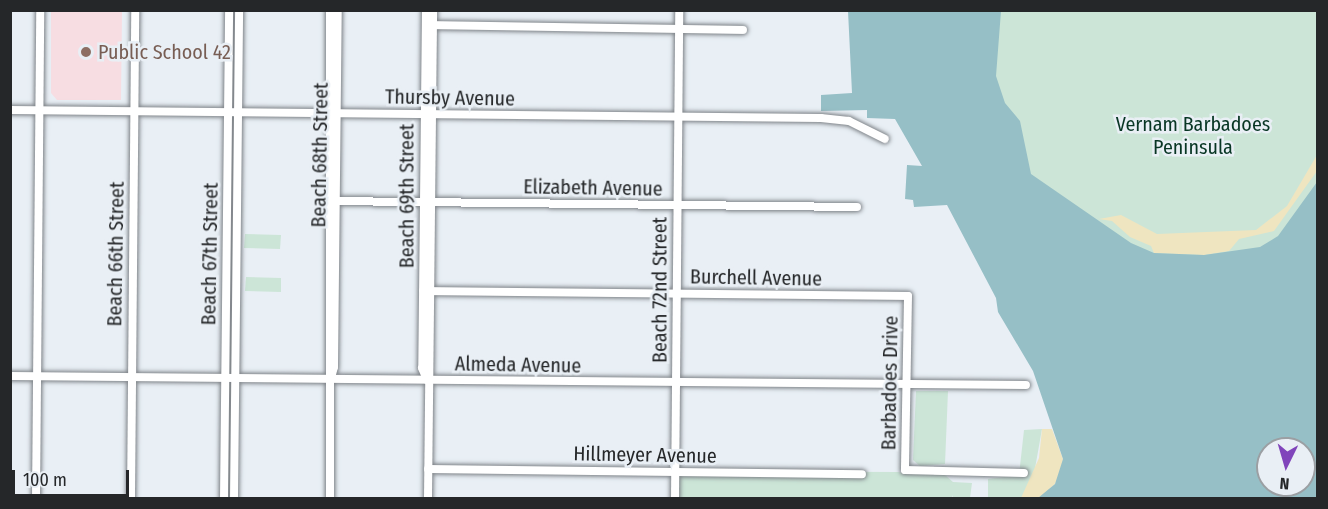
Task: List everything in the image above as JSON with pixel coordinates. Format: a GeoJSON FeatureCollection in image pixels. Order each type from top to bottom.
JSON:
{"type":"FeatureCollection","features":[{"type":"Feature","properties":{"kind":"street"},"geometry":{"type":"LineString","coordinates":[[36,498],[40,10]]}},
{"type":"Feature","properties":{"kind":"street","name":"Beach 66th Street"},"geometry":{"type":"LineString","coordinates":[[131,498],[135,10]]}},
{"type":"Feature","properties":{"kind":"street","name":"Beach 67th Street"},"geometry":{"type":"LineString","coordinates":[[224,498],[229,10]]}},
{"type":"Feature","properties":{"kind":"street","name":"Beach 67th Street"},"geometry":{"type":"LineString","coordinates":[[234,498],[239,10]]}},
{"type":"Feature","properties":{"kind":"street","name":"Beach 68th Street"},"geometry":{"type":"LineString","coordinates":[[330,10],[333,113]]}},
{"type":"Feature","properties":{"kind":"street","name":"Beach 68th Street"},"geometry":{"type":"LineString","coordinates":[[330,498],[331,379],[334,367],[331,299],[333,113],[338,10]]}},
{"type":"Feature","properties":{"kind":"street","name":"Beach 69th Street"},"geometry":{"type":"LineString","coordinates":[[426,10],[429,25],[428,498]]}},
{"type":"Feature","properties":{"kind":"street","name":"Beach 69th Street"},"geometry":{"type":"LineString","coordinates":[[429,25],[433,10]]}},
{"type":"Feature","properties":{"kind":"street","name":"Beach 72nd Street"},"geometry":{"type":"LineString","coordinates":[[675,498],[679,10]]}},
{"type":"Feature","properties":{"kind":"street"},"geometry":{"type":"LineString","coordinates":[[429,25],[742,30]]}},
{"type":"Feature","properties":{"kind":"street","name":"Thursby Avenue"},"geometry":{"type":"LineString","coordinates":[[10,110],[845,120],[885,139]]}},
{"type":"Feature","properties":{"kind":"street","name":"Elizabeth Avenue"},"geometry":{"type":"LineString","coordinates":[[332,201],[857,207]]}},
{"type":"Feature","properties":{"kind":"street","name":"Burchell Avenue"},"geometry":{"type":"LineString","coordinates":[[427,292],[908,296]]}},
{"type":"Feature","properties":{"kind":"street","name":"Barbadoes Drive"},"geometry":{"type":"LineString","coordinates":[[908,296],[905,470],[1024,472]]}},
{"type":"Feature","properties":{"kind":"street","name":"Almeda Avenue"},"geometry":{"type":"LineString","coordinates":[[10,376],[1026,385]]}},
{"type":"Feature","properties":{"kind":"street","name":"Hillmeyer Avenue"},"geometry":{"type":"LineString","coordinates":[[428,469],[862,474]]}},
{"type":"Feature","properties":{"kind":"shaded area","name":"Public School 42"},"geometry":{"type":"Polygon","coordinates":[[[51,11],[122,11],[121,100],[57,100],[51,93],[51,11]]]}},
{"type":"Feature","properties":{"kind":"green space","name":"Vernam Barbadoes Peninsula"},"geometry":{"type":"Polygon","coordinates":[[[998,11],[1317,11],[1317,201],[1263,252],[1202,261],[1150,257],[1025,180],[990,74],[998,11]]]}},
{"type":"Feature","properties":{"kind":"green space"},"geometry":{"type":"Polygon","coordinates":[[[245,234],[281,235],[280,249],[244,248],[245,234]]]}},
{"type":"Feature","properties":{"kind":"green space"},"geometry":{"type":"Polygon","coordinates":[[[246,277],[281,278],[281,292],[245,291],[246,277]]]}},
{"type":"Feature","properties":{"kind":"green space"},"geometry":{"type":"Polygon","coordinates":[[[916,391],[948,391],[945,464],[920,466],[913,460],[916,391]]]}},
{"type":"Feature","properties":{"kind":"green space"},"geometry":{"type":"Polygon","coordinates":[[[1042,429],[1034,474],[1059,498],[988,498],[988,479],[1019,475],[1024,430],[1042,429]]]}},
{"type":"Feature","properties":{"kind":"green space"},"geometry":{"type":"Polygon","coordinates":[[[675,471],[897,472],[945,475],[953,482],[972,483],[970,498],[953,498],[953,495],[952,498],[675,498],[675,471]]]}},
{"type":"Feature","properties":{"kind":"sand"},"geometry":{"type":"Polygon","coordinates":[[[1317,155],[1317,171],[1274,231],[1239,239],[1229,251],[1204,255],[1154,253],[1151,246],[1130,237],[1112,221],[1099,219],[1121,215],[1157,234],[1256,230],[1287,206],[1317,155]]]}},
{"type":"Feature","properties":{"kind":"sand"},"geometry":{"type":"Polygon","coordinates":[[[1042,429],[1052,429],[1063,459],[1062,469],[1055,484],[1039,498],[1021,498],[1039,458],[1042,429]]]}},
{"type":"Feature","properties":{"kind":"water"},"geometry":{"type":"Polygon","coordinates":[[[848,11],[1001,11],[996,76],[1005,103],[1020,121],[1031,174],[1131,243],[1154,253],[1204,255],[1260,247],[1278,236],[1317,182],[1317,498],[1038,498],[1055,484],[1063,459],[1033,371],[998,312],[996,298],[947,205],[914,207],[913,200],[905,199],[907,165],[922,166],[895,119],[867,118],[867,110],[821,111],[821,95],[852,93],[848,11]]]}},
{"type":"Feature","properties":{"kind":"place","name":"Public School 42"},"geometry":{"type":"Point","coordinates":[86,52]}}]}
